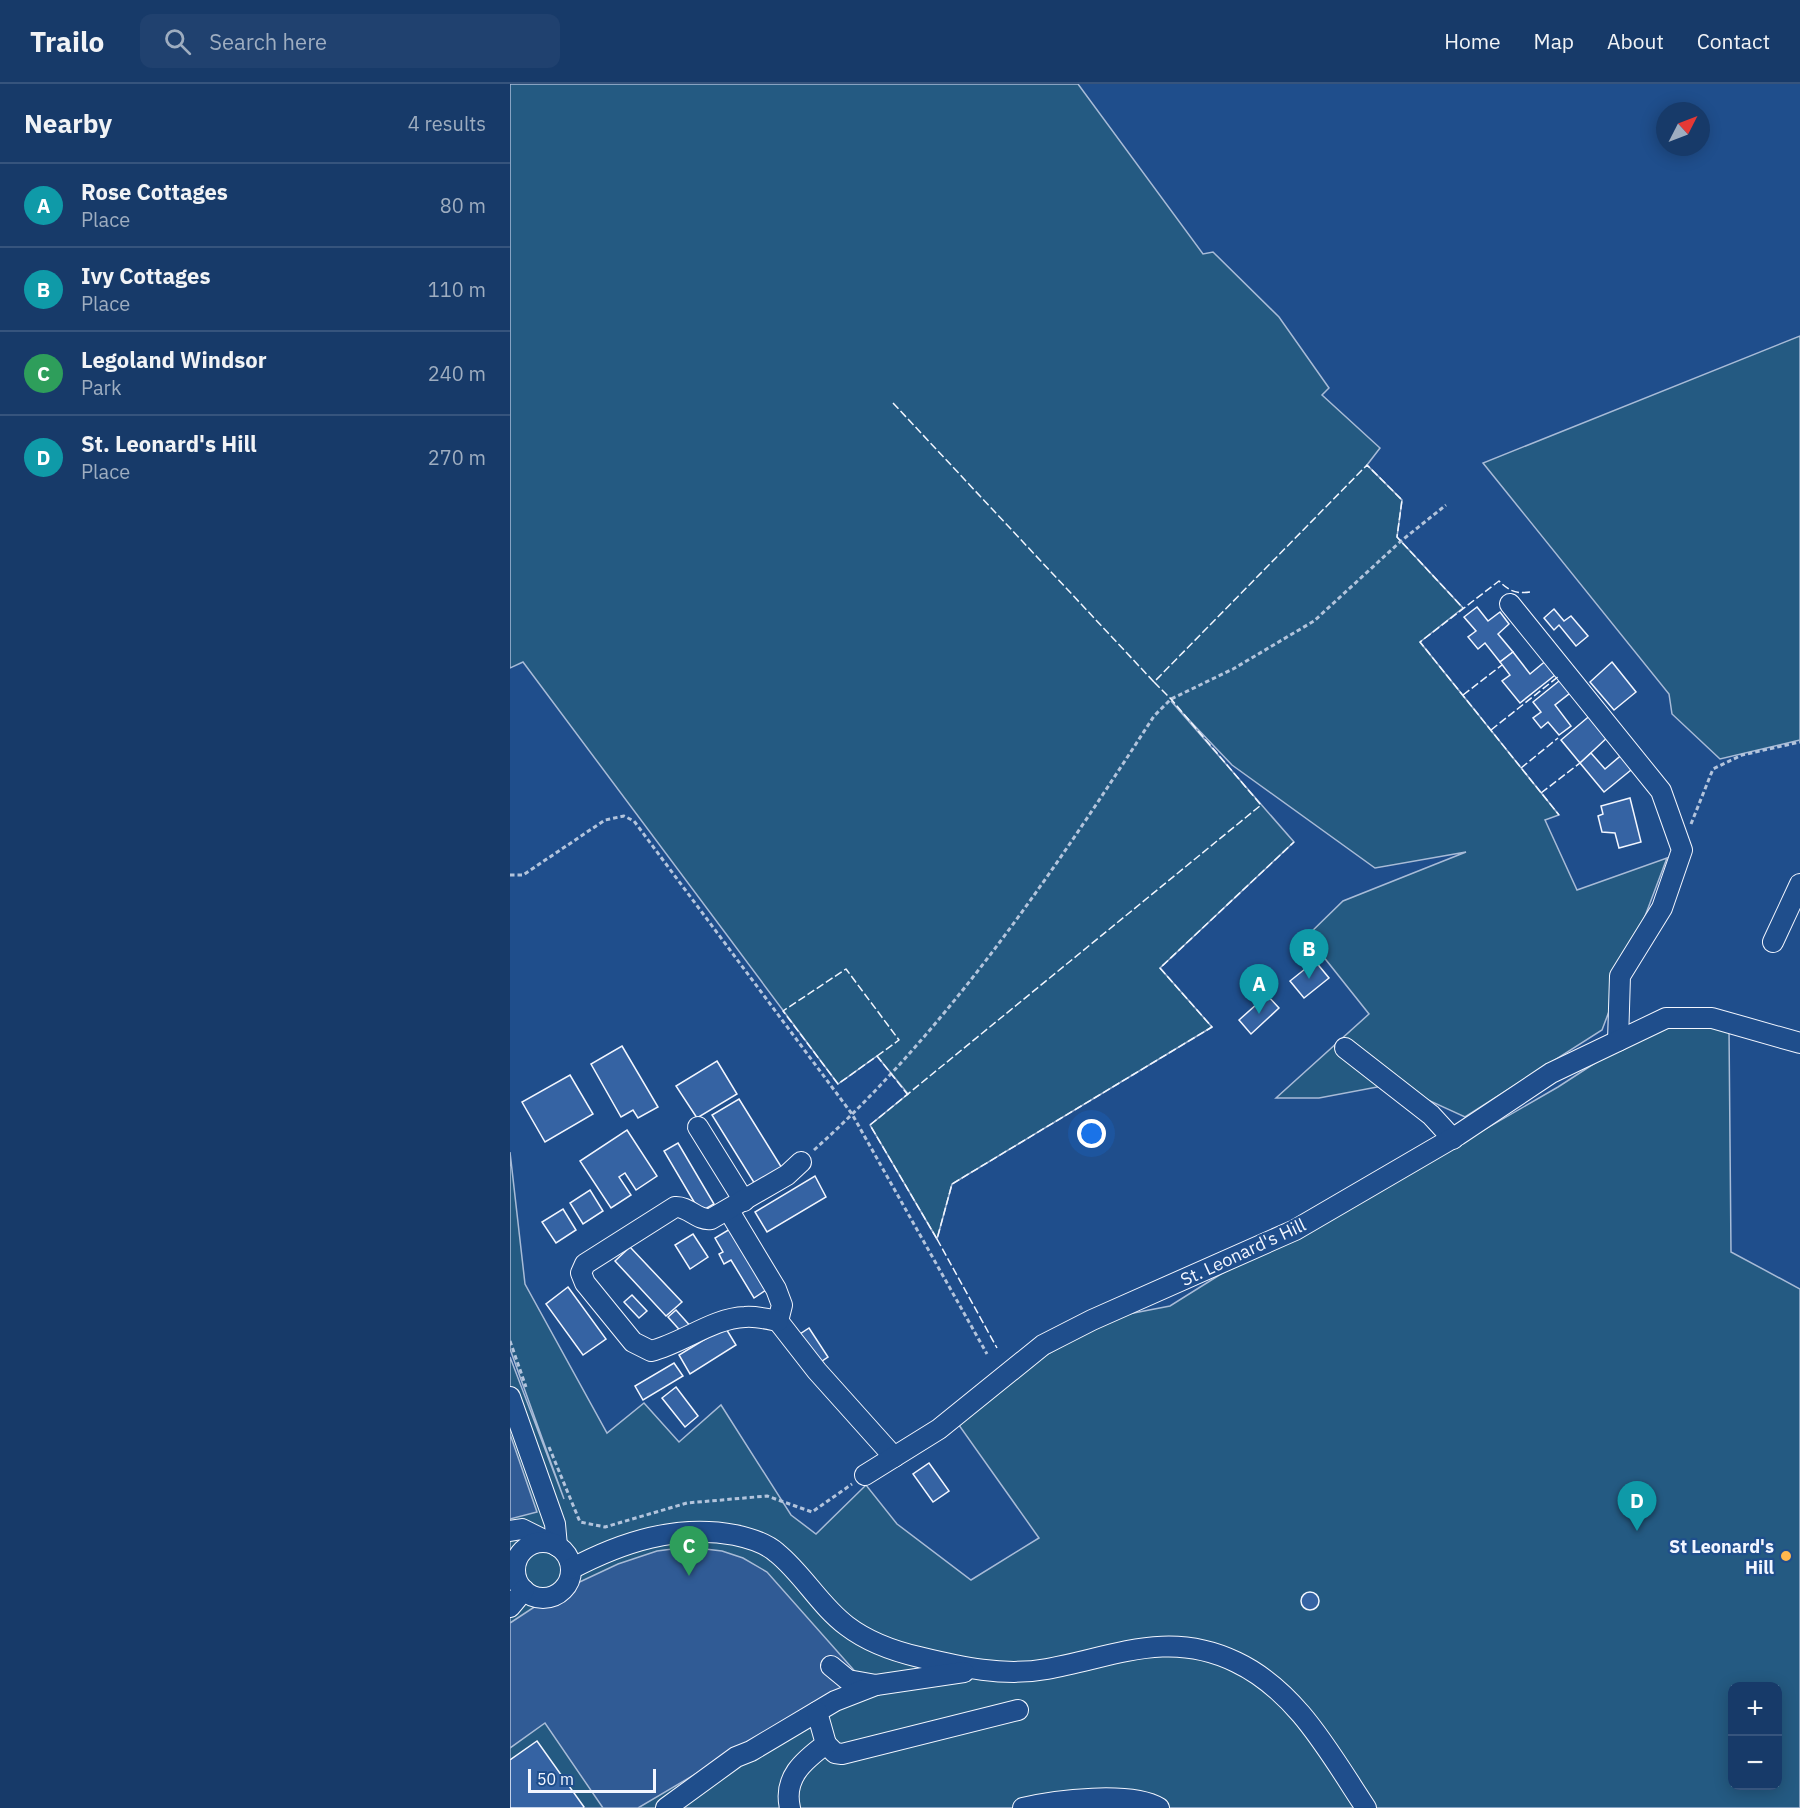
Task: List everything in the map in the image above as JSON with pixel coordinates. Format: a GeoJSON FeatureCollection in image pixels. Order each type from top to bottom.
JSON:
{"type":"FeatureCollection","features":[{"type":"Feature","properties":{"kind":"street"},"geometry":{"type":"LineString","coordinates":[[1510,603],[1661,791],[1682,849],[1662,908],[1620,976],[1618,1041]]}},
{"type":"Feature","properties":{"kind":"street"},"geometry":{"type":"LineString","coordinates":[[1773,942],[1800,884]]}},
{"type":"Feature","properties":{"kind":"street","name":"St. Leonard's Hill"},"geometry":{"type":"LineString","coordinates":[[865,1475],[939,1429],[1042,1346],[1092,1320],[1295,1230],[1453,1138],[1551,1073],[1666,1018],[1712,1018],[1800,1043]]}},
{"type":"Feature","properties":{"kind":"street"},"geometry":{"type":"LineString","coordinates":[[1345,1048],[1431,1114],[1453,1138]]}},
{"type":"Feature","properties":{"kind":"street"},"geometry":{"type":"LineString","coordinates":[[698,1127],[776,1289],[782,1305],[778,1321]]}},
{"type":"Feature","properties":{"kind":"street"},"geometry":{"type":"LineString","coordinates":[[801,1162],[787,1175],[711,1220],[703,1220],[681,1207],[675,1208],[585,1264],[581,1273],[585,1283],[633,1342],[651,1351],[674,1345],[726,1320],[746,1317],[778,1321],[817,1371],[894,1457]]}},
{"type":"Feature","properties":{"kind":"street"},"geometry":{"type":"LineString","coordinates":[[510,1397],[555,1524],[553,1544]]}},
{"type":"Feature","properties":{"kind":"street"},"geometry":{"type":"LineString","coordinates":[[510,1531],[522,1529],[553,1544],[569,1560],[570,1578],[559,1593],[541,1598],[524,1590],[515,1573],[516,1563],[528,1546],[553,1544]]}},
{"type":"Feature","properties":{"kind":"street"},"geometry":{"type":"LineString","coordinates":[[571,1569],[603,1552],[681,1530],[704,1530],[743,1537],[774,1550],[795,1569],[835,1614],[865,1638],[914,1656],[978,1670],[1010,1672],[1046,1669],[1148,1646],[1179,1646],[1208,1651],[1235,1661],[1280,1691],[1318,1736],[1366,1808]]}},
{"type":"Feature","properties":{"kind":"street"},"geometry":{"type":"LineString","coordinates":[[510,1607],[524,1590]]}},
{"type":"Feature","properties":{"kind":"street"},"geometry":{"type":"LineString","coordinates":[[831,1666],[848,1680],[876,1685]]}},
{"type":"Feature","properties":{"kind":"street"},"geometry":{"type":"LineString","coordinates":[[666,1808],[736,1757],[835,1701],[876,1685],[978,1670]]}},
{"type":"Feature","properties":{"kind":"street"},"geometry":{"type":"LineString","coordinates":[[817,1712],[826,1744],[835,1753],[842,1754],[1018,1710]]}},
{"type":"Feature","properties":{"kind":"street"},"geometry":{"type":"LineString","coordinates":[[790,1808],[788,1789],[797,1769],[826,1744]]}},
{"type":"Feature","properties":{"kind":"street"},"geometry":{"type":"LineString","coordinates":[[1023,1808],[1038,1804],[1117,1798],[1152,1804],[1159,1808]]}},
{"type":"Feature","properties":{"kind":"path"},"geometry":{"type":"LineString","coordinates":[[801,1162],[852,1114],[916,1045],[1027,904],[1159,710],[1171,699],[1233,669],[1314,621],[1401,541],[1446,505]]}},
{"type":"Feature","properties":{"kind":"path"},"geometry":{"type":"LineString","coordinates":[[1682,849],[1713,769],[1742,755],[1800,742]]}},
{"type":"Feature","properties":{"kind":"path"},"geometry":{"type":"LineString","coordinates":[[510,875],[523,876],[605,820],[624,816],[634,821],[852,1114],[987,1354]]}},
{"type":"Feature","properties":{"kind":"path"},"geometry":{"type":"LineString","coordinates":[[510,1341],[530,1398]]}},
{"type":"Feature","properties":{"kind":"path"},"geometry":{"type":"LineString","coordinates":[[546,1442],[580,1522],[605,1527],[687,1503],[767,1496],[812,1512],[865,1475]]}},
{"type":"Feature","properties":{"kind":"shaded area"},"geometry":{"type":"Polygon","coordinates":[[[510,84],[1078,84],[1203,254],[1213,252],[1279,317],[1329,388],[1322,395],[1380,448],[1367,465],[1402,500],[1397,537],[1463,608],[1420,642],[1559,815],[1545,820],[1577,890],[1667,858],[1602,1030],[1465,1117],[1393,1084],[1319,1098],[1276,1098],[1369,1014],[1307,936],[1343,901],[1466,852],[1375,868],[1232,765],[1171,701],[1294,842],[1160,968],[1212,1027],[952,1184],[937,1239],[870,1125],[908,1094],[877,1056],[838,1084],[523,662],[510,668],[510,84]]]}},
{"type":"Feature","properties":{"kind":"shaded area"},"geometry":{"type":"Polygon","coordinates":[[[1800,336],[1800,740],[1720,759],[1672,714],[1669,694],[1483,463],[1800,336]]]}},
{"type":"Feature","properties":{"kind":"shaded area"},"geometry":{"type":"Polygon","coordinates":[[[1692,1026],[1729,1029],[1731,1252],[1800,1289],[1800,1808],[510,1808],[510,1357],[564,1499],[510,1349],[510,1152],[525,1284],[607,1433],[644,1403],[679,1442],[721,1405],[791,1515],[816,1534],[866,1485],[897,1524],[971,1580],[1039,1538],[956,1421],[1028,1365],[1118,1316],[1170,1306],[1221,1274],[1359,1202],[1558,1087],[1629,1041],[1655,1029],[1692,1026]]]}},
{"type":"Feature","properties":{"kind":"shaded area"},"geometry":{"type":"Polygon","coordinates":[[[510,1434],[537,1512],[510,1519],[510,1434]]]}},
{"type":"Feature","properties":{"kind":"shaded area"},"geometry":{"type":"Polygon","coordinates":[[[688,1547],[722,1551],[743,1558],[767,1572],[860,1677],[638,1808],[603,1808],[545,1723],[510,1748],[510,1623],[554,1594],[618,1564],[657,1551],[688,1547]]]}},
{"type":"Feature","properties":{"kind":"building"},"geometry":{"type":"Polygon","coordinates":[[[1477,607],[1488,621],[1500,612],[1509,624],[1498,634],[1513,652],[1500,662],[1485,643],[1478,649],[1468,637],[1476,631],[1464,617],[1477,607]]]}},
{"type":"Feature","properties":{"kind":"building"},"geometry":{"type":"Polygon","coordinates":[[[1554,609],[1564,621],[1571,616],[1588,636],[1576,646],[1559,625],[1554,630],[1544,618],[1554,609]]]}},
{"type":"Feature","properties":{"kind":"building"},"geometry":{"type":"Polygon","coordinates":[[[1513,652],[1530,674],[1548,659],[1559,672],[1520,703],[1502,681],[1510,675],[1500,662],[1513,652]]]}},
{"type":"Feature","properties":{"kind":"building"},"geometry":{"type":"Polygon","coordinates":[[[1612,662],[1636,692],[1614,710],[1590,682],[1612,662]]]}},
{"type":"Feature","properties":{"kind":"building"},"geometry":{"type":"Polygon","coordinates":[[[1564,677],[1574,690],[1555,705],[1571,726],[1559,735],[1548,722],[1541,728],[1533,718],[1541,712],[1533,702],[1564,677]]]}},
{"type":"Feature","properties":{"kind":"building"},"geometry":{"type":"Polygon","coordinates":[[[1593,713],[1610,735],[1580,763],[1561,740],[1593,713]]]}},
{"type":"Feature","properties":{"kind":"building"},"geometry":{"type":"Polygon","coordinates":[[[1625,752],[1636,766],[1604,792],[1580,763],[1591,753],[1605,769],[1625,752]]]}},
{"type":"Feature","properties":{"kind":"building"},"geometry":{"type":"Polygon","coordinates":[[[1630,798],[1641,842],[1619,848],[1615,833],[1602,832],[1598,816],[1603,814],[1601,806],[1630,798]]]}},
{"type":"Feature","properties":{"kind":"building"},"geometry":{"type":"Polygon","coordinates":[[[1315,961],[1329,978],[1304,998],[1290,981],[1315,961]]]}},
{"type":"Feature","properties":{"kind":"building"},"geometry":{"type":"Polygon","coordinates":[[[1267,995],[1279,1008],[1251,1034],[1239,1020],[1267,995]]]}},
{"type":"Feature","properties":{"kind":"building"},"geometry":{"type":"Polygon","coordinates":[[[622,1046],[658,1107],[638,1118],[633,1110],[621,1117],[591,1064],[622,1046]]]}},
{"type":"Feature","properties":{"kind":"building"},"geometry":{"type":"Polygon","coordinates":[[[717,1061],[737,1094],[697,1118],[676,1086],[717,1061]]]}},
{"type":"Feature","properties":{"kind":"building"},"geometry":{"type":"Polygon","coordinates":[[[570,1075],[593,1114],[545,1142],[522,1102],[570,1075]]]}},
{"type":"Feature","properties":{"kind":"building"},"geometry":{"type":"Polygon","coordinates":[[[739,1099],[785,1173],[758,1189],[712,1115],[739,1099]]]}},
{"type":"Feature","properties":{"kind":"building"},"geometry":{"type":"Polygon","coordinates":[[[627,1130],[657,1176],[636,1190],[625,1173],[619,1177],[631,1195],[611,1208],[580,1161],[627,1130]]]}},
{"type":"Feature","properties":{"kind":"building"},"geometry":{"type":"Polygon","coordinates":[[[678,1143],[714,1204],[700,1212],[664,1151],[678,1143]]]}},
{"type":"Feature","properties":{"kind":"building"},"geometry":{"type":"Polygon","coordinates":[[[815,1176],[826,1197],[767,1232],[755,1212],[815,1176]]]}},
{"type":"Feature","properties":{"kind":"building"},"geometry":{"type":"Polygon","coordinates":[[[590,1190],[603,1211],[583,1224],[570,1203],[590,1190]]]}},
{"type":"Feature","properties":{"kind":"building"},"geometry":{"type":"Polygon","coordinates":[[[563,1209],[576,1230],[556,1243],[542,1222],[563,1209]]]}},
{"type":"Feature","properties":{"kind":"building"},"geometry":{"type":"Polygon","coordinates":[[[730,1229],[766,1290],[754,1298],[731,1260],[724,1264],[719,1254],[723,1252],[715,1238],[730,1229]]]}},
{"type":"Feature","properties":{"kind":"building"},"geometry":{"type":"Polygon","coordinates":[[[693,1234],[708,1257],[690,1269],[675,1245],[693,1234]]]}},
{"type":"Feature","properties":{"kind":"building"},"geometry":{"type":"Polygon","coordinates":[[[630,1247],[682,1302],[666,1316],[615,1261],[630,1247]]]}},
{"type":"Feature","properties":{"kind":"building"},"geometry":{"type":"Polygon","coordinates":[[[568,1287],[606,1339],[583,1355],[546,1304],[568,1287]]]}},
{"type":"Feature","properties":{"kind":"building"},"geometry":{"type":"Polygon","coordinates":[[[632,1295],[647,1311],[639,1318],[624,1302],[632,1295]]]}},
{"type":"Feature","properties":{"kind":"building"},"geometry":{"type":"Polygon","coordinates":[[[676,1310],[693,1329],[685,1336],[668,1317],[676,1310]]]}},
{"type":"Feature","properties":{"kind":"building"},"geometry":{"type":"Polygon","coordinates":[[[725,1327],[736,1345],[690,1374],[679,1355],[725,1327]]]}},
{"type":"Feature","properties":{"kind":"building"},"geometry":{"type":"Polygon","coordinates":[[[809,1328],[828,1357],[816,1365],[797,1336],[809,1328]]]}},
{"type":"Feature","properties":{"kind":"building"},"geometry":{"type":"Polygon","coordinates":[[[674,1363],[683,1376],[643,1400],[635,1386],[674,1363]]]}},
{"type":"Feature","properties":{"kind":"building"},"geometry":{"type":"Polygon","coordinates":[[[676,1387],[698,1416],[685,1427],[662,1398],[676,1387]]]}},
{"type":"Feature","properties":{"kind":"building"},"geometry":{"type":"Polygon","coordinates":[[[929,1463],[949,1491],[933,1502],[913,1474],[929,1463]]]}},
{"type":"Feature","properties":{"kind":"building"},"geometry":{"type":"Polygon","coordinates":[[[1310,1592],[1318,1597],[1319,1601],[1314,1609],[1310,1610],[1302,1605],[1301,1601],[1306,1593],[1310,1592]]]}},
{"type":"Feature","properties":{"kind":"building"},"geometry":{"type":"Polygon","coordinates":[[[537,1741],[583,1808],[510,1808],[510,1760],[537,1741]]]}},
{"type":"Feature","properties":{"kind":"fence"},"geometry":{"type":"LineString","coordinates":[[893,403],[1154,682],[1367,465],[1402,500],[1397,537],[1463,608]]}},
{"type":"Feature","properties":{"kind":"fence"},"geometry":{"type":"LineString","coordinates":[[1530,592],[1513,591],[1499,581],[1420,642],[1559,815]]}},
{"type":"Feature","properties":{"kind":"fence"},"geometry":{"type":"LineString","coordinates":[[1463,695],[1502,665]]}},
{"type":"Feature","properties":{"kind":"fence"},"geometry":{"type":"LineString","coordinates":[[1491,730],[1559,676]]}},
{"type":"Feature","properties":{"kind":"fence"},"geometry":{"type":"LineString","coordinates":[[1154,682],[1261,805],[870,1125],[937,1239],[952,1184],[1212,1027],[1160,968],[1294,842]]}},
{"type":"Feature","properties":{"kind":"fence"},"geometry":{"type":"LineString","coordinates":[[1521,768],[1558,738]]}},
{"type":"Feature","properties":{"kind":"fence"},"geometry":{"type":"LineString","coordinates":[[1541,793],[1580,763]]}},
{"type":"Feature","properties":{"kind":"fence"},"geometry":{"type":"LineString","coordinates":[[877,1056],[899,1040],[846,969],[783,1011],[838,1084],[877,1056],[908,1095]]}},
{"type":"Feature","properties":{"kind":"fence"},"geometry":{"type":"LineString","coordinates":[[937,1239],[997,1348]]}},
{"type":"Feature","properties":{"kind":"place","name":"Ivy Cottages"},"geometry":{"type":"Point","coordinates":[1309,979]}},
{"type":"Feature","properties":{"kind":"place","name":"Rose Cottages"},"geometry":{"type":"Point","coordinates":[1259,1014]}},
{"type":"Feature","properties":{"kind":"place","name":"St. Leonard's Hill"},"geometry":{"type":"Point","coordinates":[1637,1531]}},
{"type":"Feature","properties":{"kind":"place","name":"St Leonard's Hill"},"geometry":{"type":"Point","coordinates":[1786,1556]}},
{"type":"Feature","properties":{"kind":"place","name":"Legoland Windsor"},"geometry":{"type":"Point","coordinates":[689,1576]}}]}
